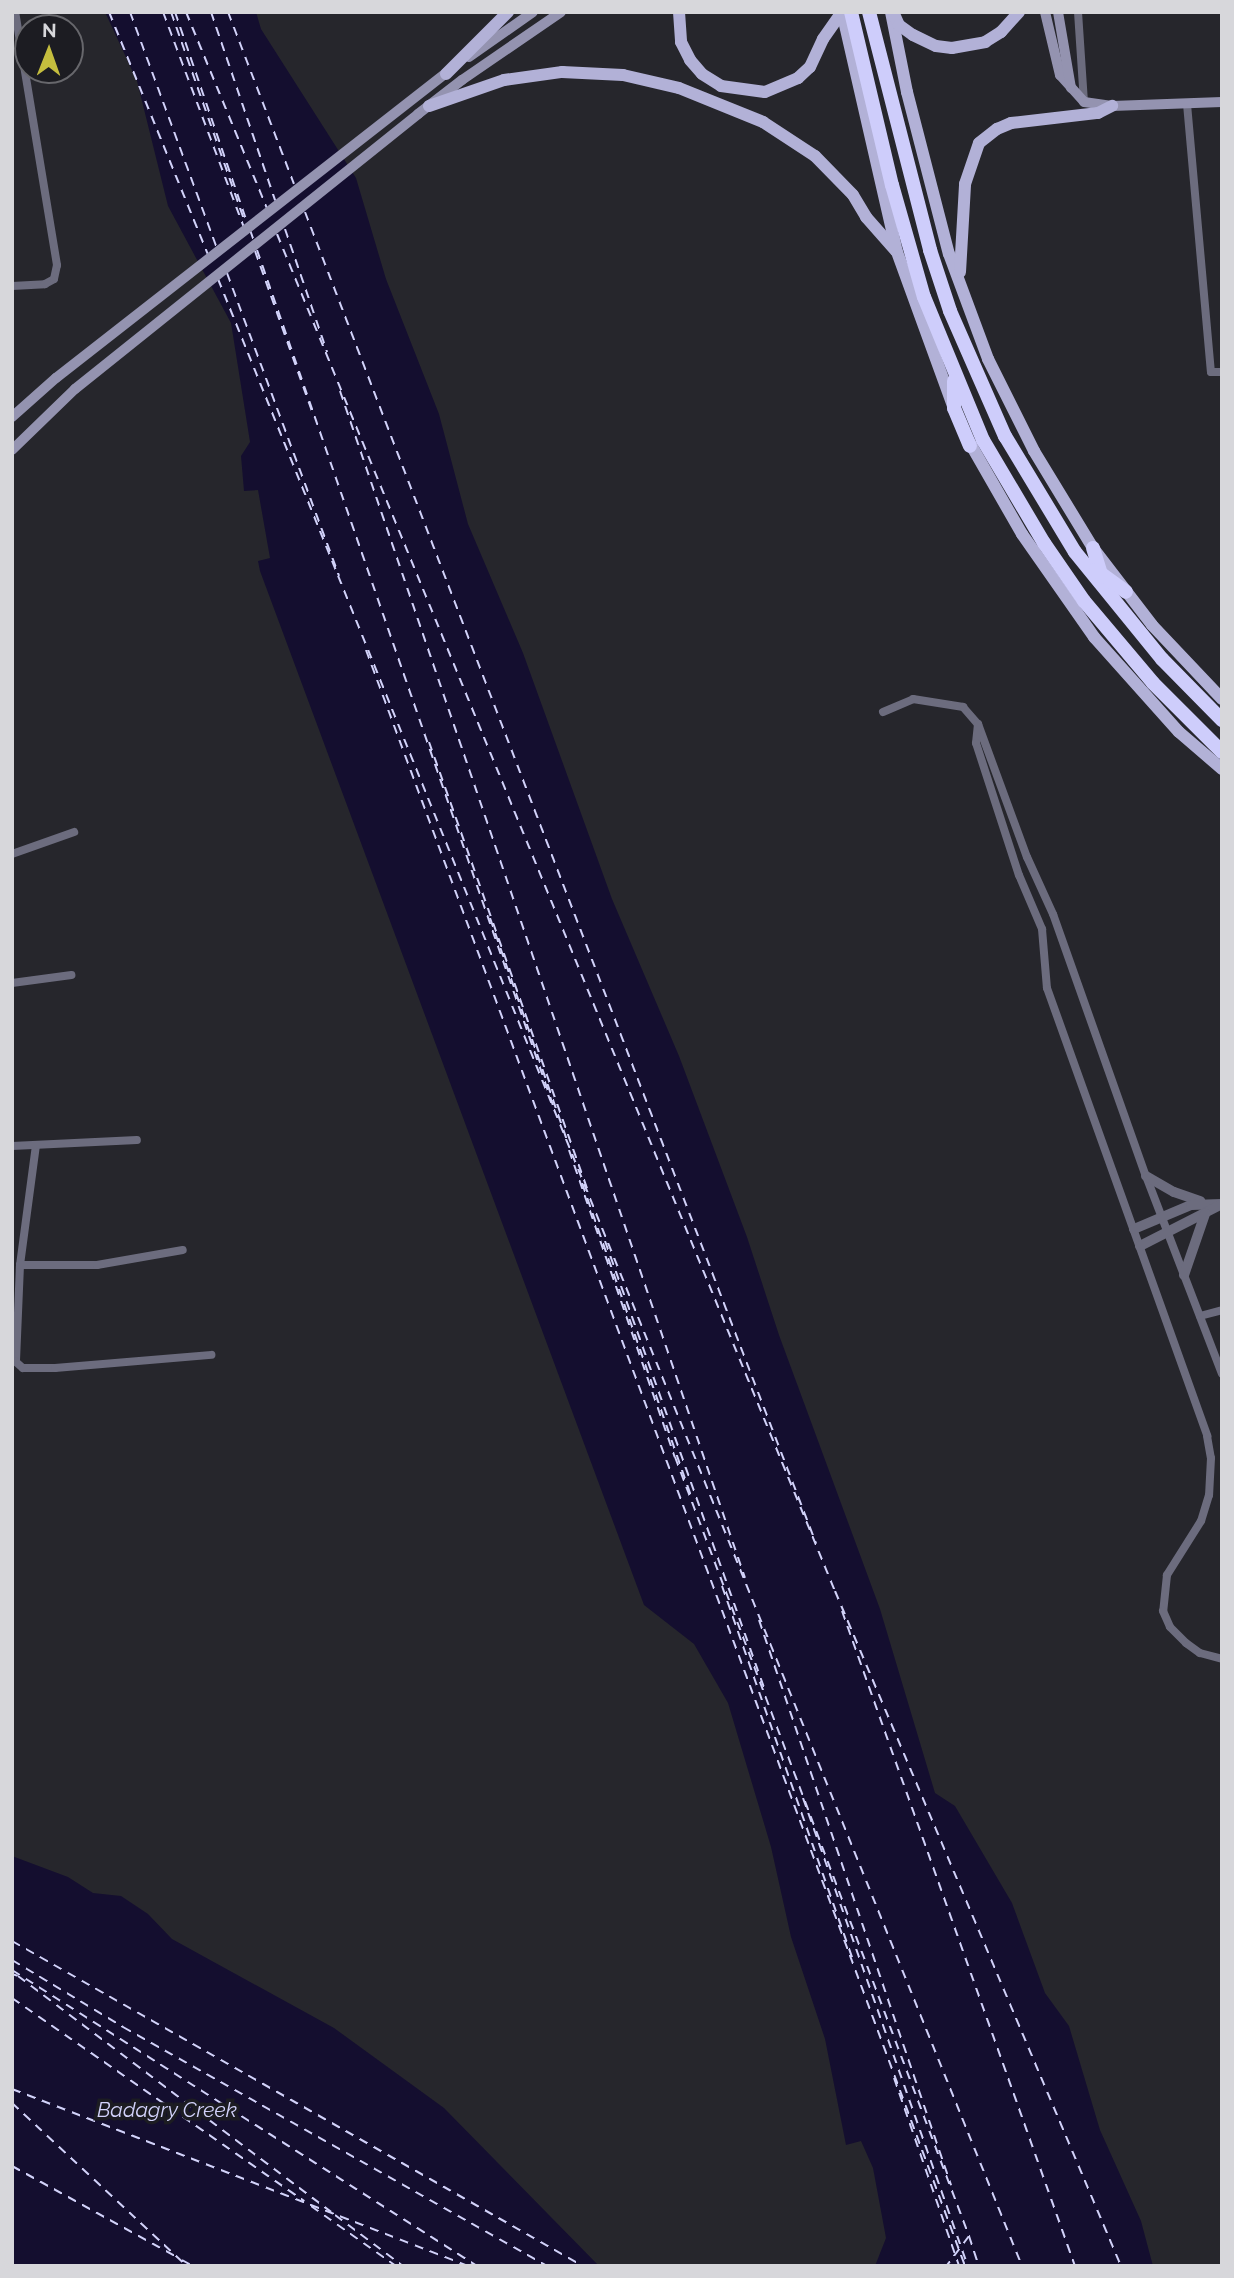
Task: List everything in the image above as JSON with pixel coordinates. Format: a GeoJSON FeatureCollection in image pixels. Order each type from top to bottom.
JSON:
{"type":"FeatureCollection","features":[{"type":"Feature","properties":{"kind":"highway"},"geometry":{"type":"LineString","coordinates":[[851,12],[912,258],[976,443]]}},
{"type":"Feature","properties":{"kind":"highway"},"geometry":{"type":"LineString","coordinates":[[869,12],[930,250],[950,311],[1005,436],[1075,552],[1161,659],[1222,720]]}},
{"type":"Feature","properties":{"kind":"highway"},"geometry":{"type":"LineString","coordinates":[[954,376],[954,408]]}},
{"type":"Feature","properties":{"kind":"highway"},"geometry":{"type":"LineString","coordinates":[[945,388],[976,443],[1084,601],[1153,683],[1222,752]]}},
{"type":"Feature","properties":{"kind":"highway"},"geometry":{"type":"LineString","coordinates":[[1093,548],[1111,597]]}},
{"type":"Feature","properties":{"kind":"highway"},"geometry":{"type":"LineString","coordinates":[[1075,552],[1126,593]]}},
{"type":"Feature","properties":{"kind":"main road"},"geometry":{"type":"LineString","coordinates":[[446,74],[508,12]]}},
{"type":"Feature","properties":{"kind":"main road"},"geometry":{"type":"LineString","coordinates":[[12,417],[56,378],[117,333],[407,101],[533,12]]}},
{"type":"Feature","properties":{"kind":"main road"},"geometry":{"type":"LineString","coordinates":[[12,450],[75,389],[424,110],[516,41],[561,12]]}},
{"type":"Feature","properties":{"kind":"main road"},"geometry":{"type":"LineString","coordinates":[[679,12],[681,42],[690,60],[702,74],[721,86],[765,92],[799,78],[810,67],[823,39],[842,12]]}},
{"type":"Feature","properties":{"kind":"main road"},"geometry":{"type":"LineString","coordinates":[[842,12],[897,252],[945,388],[1022,534],[1094,637],[1179,732],[1222,769]]}},
{"type":"Feature","properties":{"kind":"main road"},"geometry":{"type":"LineString","coordinates":[[892,12],[899,25],[913,35],[936,46],[952,48],[985,42],[1001,32],[1019,12]]}},
{"type":"Feature","properties":{"kind":"main road"},"geometry":{"type":"LineString","coordinates":[[892,12],[922,157],[960,290],[988,359],[1034,451],[1093,548],[1126,593],[1174,650],[1222,699]]}},
{"type":"Feature","properties":{"kind":"main road"},"geometry":{"type":"LineString","coordinates":[[1045,12],[1060,75],[1084,102],[1112,106],[1222,102]]}},
{"type":"Feature","properties":{"kind":"main road"},"geometry":{"type":"LineString","coordinates":[[1058,12],[1072,91]]}},
{"type":"Feature","properties":{"kind":"main road"},"geometry":{"type":"LineString","coordinates":[[424,110],[504,80],[562,72],[623,75],[679,88],[763,122],[815,156],[853,195],[866,217],[897,252]]}},
{"type":"Feature","properties":{"kind":"main road"},"geometry":{"type":"LineString","coordinates":[[960,290],[959,254],[964,193],[969,167],[979,143],[997,129],[1011,123],[1090,115],[1112,106]]}},
{"type":"Feature","properties":{"kind":"street"},"geometry":{"type":"LineString","coordinates":[[12,286],[45,284],[54,279],[57,265],[15,12]]}},
{"type":"Feature","properties":{"kind":"street"},"geometry":{"type":"LineString","coordinates":[[1078,12],[1084,102]]}},
{"type":"Feature","properties":{"kind":"street"},"geometry":{"type":"LineString","coordinates":[[1187,104],[1211,372],[1222,372]]}},
{"type":"Feature","properties":{"kind":"street"},"geometry":{"type":"LineString","coordinates":[[883,712],[913,699],[963,707],[978,724],[1027,857],[1053,914],[1146,1176],[1222,1374]]}},
{"type":"Feature","properties":{"kind":"street"},"geometry":{"type":"LineString","coordinates":[[978,724],[976,743],[1019,876],[1041,929],[1047,988],[1207,1436],[1211,1458],[1209,1495],[1201,1521],[1167,1575],[1163,1611],[1170,1627],[1186,1643],[1200,1653],[1222,1659]]}},
{"type":"Feature","properties":{"kind":"street"},"geometry":{"type":"LineString","coordinates":[[12,854],[74,832]]}},
{"type":"Feature","properties":{"kind":"street"},"geometry":{"type":"LineString","coordinates":[[12,983],[71,975]]}},
{"type":"Feature","properties":{"kind":"street"},"geometry":{"type":"LineString","coordinates":[[12,1146],[136,1140]]}},
{"type":"Feature","properties":{"kind":"street"},"geometry":{"type":"LineString","coordinates":[[36,1145],[20,1265],[16,1362],[23,1368],[55,1368],[211,1355]]}},
{"type":"Feature","properties":{"kind":"street"},"geometry":{"type":"LineString","coordinates":[[1146,1176],[1174,1192],[1204,1203]]}},
{"type":"Feature","properties":{"kind":"street"},"geometry":{"type":"LineString","coordinates":[[1133,1229],[1191,1205],[1222,1204]]}},
{"type":"Feature","properties":{"kind":"street"},"geometry":{"type":"LineString","coordinates":[[1140,1246],[1222,1204]]}},
{"type":"Feature","properties":{"kind":"street"},"geometry":{"type":"LineString","coordinates":[[1184,1275],[1205,1214]]}},
{"type":"Feature","properties":{"kind":"street"},"geometry":{"type":"LineString","coordinates":[[20,1265],[97,1265],[183,1250]]}},
{"type":"Feature","properties":{"kind":"street"},"geometry":{"type":"LineString","coordinates":[[1200,1316],[1222,1310]]}},
{"type":"Feature","properties":{"kind":"water"},"geometry":{"type":"Polygon","coordinates":[[[105,12],[256,12],[261,29],[356,178],[386,279],[439,414],[468,524],[523,653],[612,899],[679,1056],[747,1237],[779,1335],[880,1609],[935,1793],[955,1806],[1012,1903],[1045,1993],[1069,2026],[1100,2130],[1141,2221],[1153,2266],[875,2266],[886,2238],[873,2168],[861,2141],[846,2145],[825,2039],[791,1937],[771,1847],[728,1703],[694,1644],[644,1605],[260,571],[258,561],[270,558],[258,490],[244,491],[241,456],[250,442],[231,323],[168,206],[137,81],[105,12]]]}},
{"type":"Feature","properties":{"kind":"water","name":"Badagry Creek"},"geometry":{"type":"Polygon","coordinates":[[[12,1856],[68,1877],[93,1893],[121,1896],[148,1914],[172,1939],[334,2028],[444,2108],[599,2266],[12,2266],[12,1856]]]}},
{"type":"Feature","properties":{"kind":"ferry route"},"geometry":{"type":"LineString","coordinates":[[109,12],[208,255]]}},
{"type":"Feature","properties":{"kind":"ferry route"},"geometry":{"type":"LineString","coordinates":[[130,12],[217,248]]}},
{"type":"Feature","properties":{"kind":"ferry route"},"geometry":{"type":"LineString","coordinates":[[163,12],[244,227]]}},
{"type":"Feature","properties":{"kind":"ferry route"},"geometry":{"type":"LineString","coordinates":[[171,12],[245,222]]}},
{"type":"Feature","properties":{"kind":"ferry route"},"geometry":{"type":"LineString","coordinates":[[175,12],[247,222]]}},
{"type":"Feature","properties":{"kind":"ferry route"},"geometry":{"type":"LineString","coordinates":[[186,12],[267,209]]}},
{"type":"Feature","properties":{"kind":"ferry route"},"geometry":{"type":"LineString","coordinates":[[211,12],[275,200]]}},
{"type":"Feature","properties":{"kind":"ferry route"},"geometry":{"type":"LineString","coordinates":[[228,12],[294,184]]}},
{"type":"Feature","properties":{"kind":"ferry route"},"geometry":{"type":"LineString","coordinates":[[305,212],[816,1543]]}},
{"type":"Feature","properties":{"kind":"ferry route"},"geometry":{"type":"LineString","coordinates":[[285,229],[327,352]]}},
{"type":"Feature","properties":{"kind":"ferry route"},"geometry":{"type":"LineString","coordinates":[[250,230],[254,241]]}},
{"type":"Feature","properties":{"kind":"ferry route"},"geometry":{"type":"LineString","coordinates":[[277,234],[835,1591],[1121,2266]]}},
{"type":"Feature","properties":{"kind":"ferry route"},"geometry":{"type":"LineString","coordinates":[[257,250],[554,1108]]}},
{"type":"Feature","properties":{"kind":"ferry route"},"geometry":{"type":"LineString","coordinates":[[255,251],[314,417]]}},
{"type":"Feature","properties":{"kind":"ferry route"},"geometry":{"type":"LineString","coordinates":[[227,273],[339,576]]}},
{"type":"Feature","properties":{"kind":"ferry route"},"geometry":{"type":"LineString","coordinates":[[218,279],[1022,2266]]}},
{"type":"Feature","properties":{"kind":"ferry route"},"geometry":{"type":"LineString","coordinates":[[340,391],[745,1578]]}},
{"type":"Feature","properties":{"kind":"ferry route"},"geometry":{"type":"LineString","coordinates":[[366,650],[965,2266]]}},
{"type":"Feature","properties":{"kind":"ferry route"},"geometry":{"type":"LineString","coordinates":[[429,742],[587,1189]]}},
{"type":"Feature","properties":{"kind":"ferry route"},"geometry":{"type":"LineString","coordinates":[[490,918],[566,1138]]}},
{"type":"Feature","properties":{"kind":"ferry route"},"geometry":{"type":"LineString","coordinates":[[569,1150],[675,1457],[969,2236],[946,2266]]}},
{"type":"Feature","properties":{"kind":"ferry route"},"geometry":{"type":"LineString","coordinates":[[582,1183],[692,1498]]}},
{"type":"Feature","properties":{"kind":"ferry route"},"geometry":{"type":"LineString","coordinates":[[605,1241],[765,1691]]}},
{"type":"Feature","properties":{"kind":"ferry route"},"geometry":{"type":"LineString","coordinates":[[722,1586],[853,1961]]}},
{"type":"Feature","properties":{"kind":"ferry route"},"geometry":{"type":"LineString","coordinates":[[842,1611],[1075,2266]]}},
{"type":"Feature","properties":{"kind":"ferry route"},"geometry":{"type":"LineString","coordinates":[[759,1620],[951,2185]]}},
{"type":"Feature","properties":{"kind":"ferry route"},"geometry":{"type":"LineString","coordinates":[[803,1798],[968,2266]]}},
{"type":"Feature","properties":{"kind":"ferry route"},"geometry":{"type":"LineString","coordinates":[[12,1941],[583,2266]]}},
{"type":"Feature","properties":{"kind":"ferry route"},"geometry":{"type":"LineString","coordinates":[[12,1960],[123,2027],[548,2266]]}},
{"type":"Feature","properties":{"kind":"ferry route"},"geometry":{"type":"LineString","coordinates":[[12,1970],[477,2266]]}},
{"type":"Feature","properties":{"kind":"ferry route"},"geometry":{"type":"LineString","coordinates":[[12,1974],[331,2212]]}},
{"type":"Feature","properties":{"kind":"ferry route"},"geometry":{"type":"LineString","coordinates":[[12,1998],[304,2201]]}},
{"type":"Feature","properties":{"kind":"ferry route"},"geometry":{"type":"LineString","coordinates":[[894,2078],[959,2266]]}},
{"type":"Feature","properties":{"kind":"ferry route"},"geometry":{"type":"LineString","coordinates":[[12,2089],[468,2266]]}},
{"type":"Feature","properties":{"kind":"ferry route"},"geometry":{"type":"LineString","coordinates":[[12,2103],[187,2266]]}},
{"type":"Feature","properties":{"kind":"ferry route"},"geometry":{"type":"LineString","coordinates":[[12,2166],[177,2257]]}},
{"type":"Feature","properties":{"kind":"ferry route"},"geometry":{"type":"LineString","coordinates":[[311,2206],[396,2266]]}},
{"type":"Feature","properties":{"kind":"ferry route"},"geometry":{"type":"LineString","coordinates":[[335,2215],[403,2266]]}},
{"type":"Feature","properties":{"kind":"ferry route"},"geometry":{"type":"LineString","coordinates":[[969,2236],[979,2266]]}},
{"type":"Feature","properties":{"kind":"ferry route"},"geometry":{"type":"LineString","coordinates":[[182,2260],[193,2266]]}}]}
